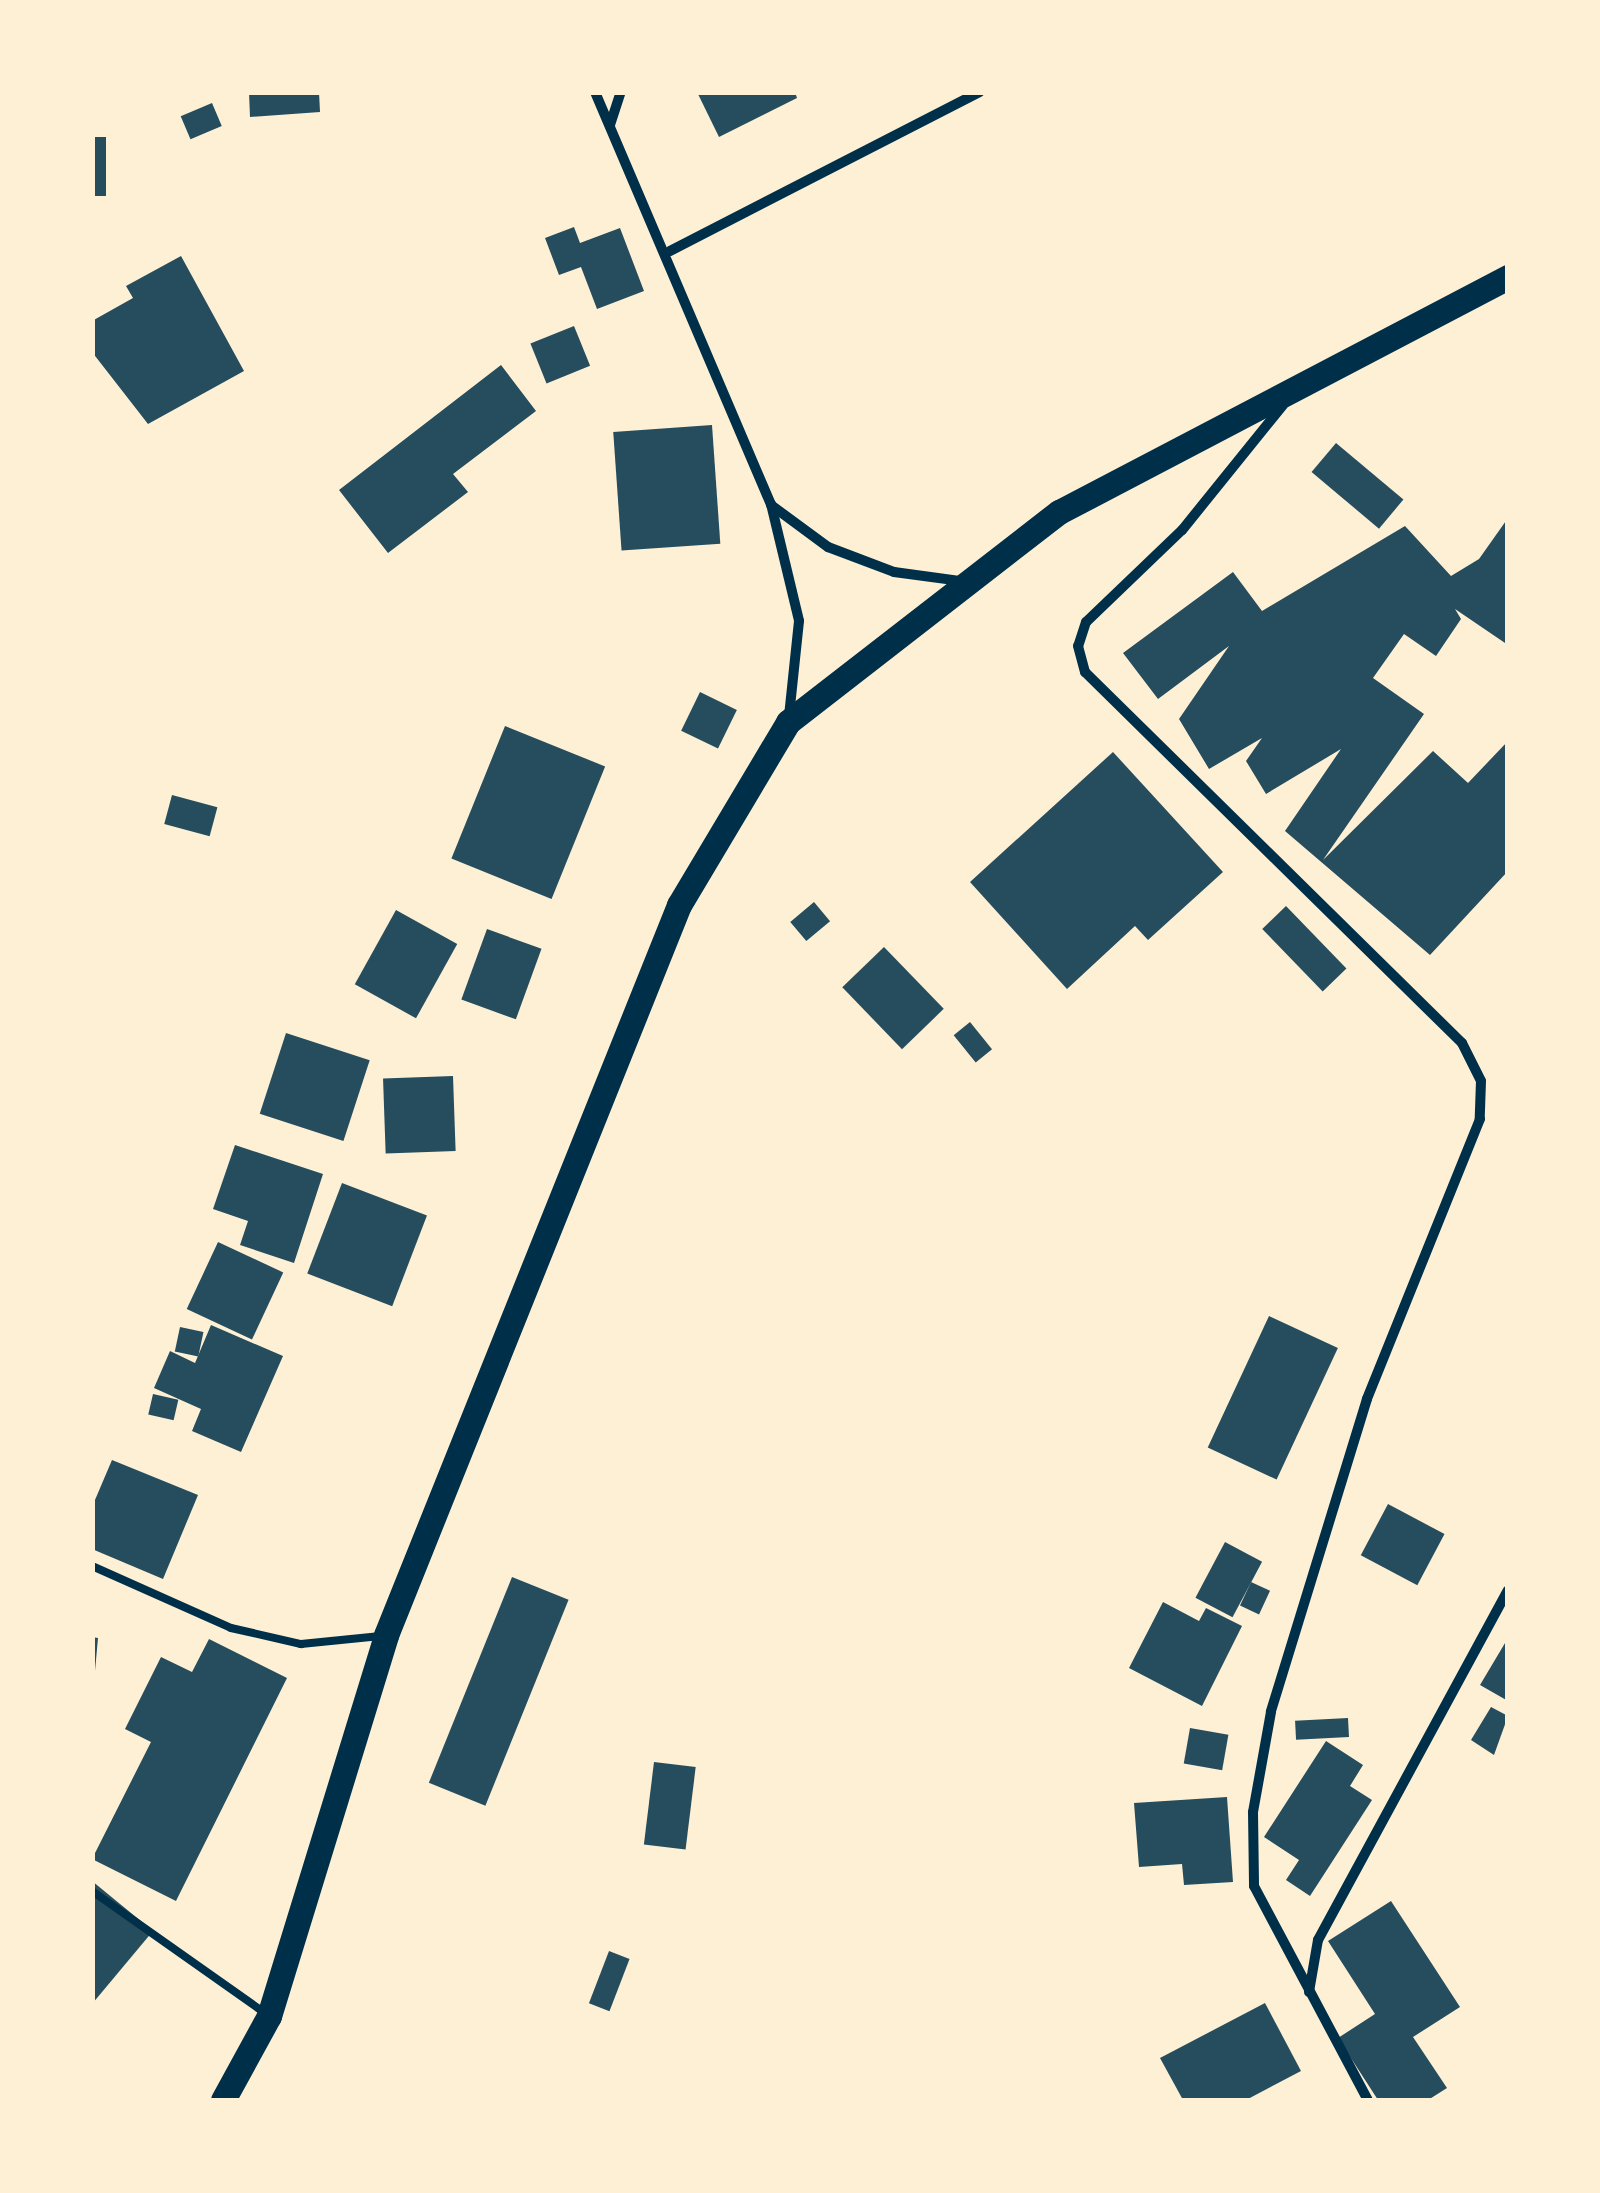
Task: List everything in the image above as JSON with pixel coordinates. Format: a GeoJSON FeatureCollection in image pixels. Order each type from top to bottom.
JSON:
{"type":"FeatureCollection","features":[{"type":"Feature","properties":{"kind":"main road"},"geometry":{"type":"LineString","coordinates":[[223,2100],[268,2016],[386,1636],[679,905],[788,722],[961,580],[1059,512],[1508,278]]}},
{"type":"Feature","properties":{"kind":"street"},"geometry":{"type":"LineString","coordinates":[[595,92],[670,251],[770,504],[798,620],[788,722]]}},
{"type":"Feature","properties":{"kind":"street"},"geometry":{"type":"LineString","coordinates":[[610,126],[621,92]]}},
{"type":"Feature","properties":{"kind":"street"},"geometry":{"type":"LineString","coordinates":[[670,251],[979,92]]}},
{"type":"Feature","properties":{"kind":"street"},"geometry":{"type":"LineString","coordinates":[[1298,387],[1182,530],[1086,622],[1078,646],[1085,672],[1462,1043],[1482,1081],[1480,1119],[1367,1399],[1270,1712],[1253,1812],[1254,1886],[1368,2100]]}},
{"type":"Feature","properties":{"kind":"street"},"geometry":{"type":"LineString","coordinates":[[770,504],[828,548],[894,572],[961,580]]}},
{"type":"Feature","properties":{"kind":"street"},"geometry":{"type":"LineString","coordinates":[[1309,1993],[1318,1940],[1508,1590]]}},
{"type":"Feature","properties":{"kind":"lane"},"geometry":{"type":"LineString","coordinates":[[92,1566],[231,1628],[301,1644],[386,1636]]}},
{"type":"Feature","properties":{"kind":"lane"},"geometry":{"type":"LineString","coordinates":[[92,1891],[268,2016]]}},
{"type":"Feature","properties":{"kind":"building"},"geometry":{"type":"Polygon","coordinates":[[[249,92],[319,92],[320,112],[250,117],[249,92]]]}},
{"type":"Feature","properties":{"kind":"building"},"geometry":{"type":"Polygon","coordinates":[[[697,92],[795,92],[797,98],[719,137],[697,92]]]}},
{"type":"Feature","properties":{"kind":"building"},"geometry":{"type":"Polygon","coordinates":[[[212,103],[222,126],[190,139],[181,116],[212,103]]]}},
{"type":"Feature","properties":{"kind":"building"},"geometry":{"type":"Polygon","coordinates":[[[92,137],[106,137],[106,196],[92,196],[92,137]]]}},
{"type":"Feature","properties":{"kind":"building"},"geometry":{"type":"Polygon","coordinates":[[[574,227],[580,243],[620,228],[644,291],[597,309],[581,267],[559,275],[545,238],[574,227]]]}},
{"type":"Feature","properties":{"kind":"building"},"geometry":{"type":"Polygon","coordinates":[[[181,256],[244,371],[148,424],[92,352],[92,321],[133,298],[126,286],[181,256]]]}},
{"type":"Feature","properties":{"kind":"building"},"geometry":{"type":"Polygon","coordinates":[[[574,326],[590,366],[547,383],[530,344],[574,326]]]}},
{"type":"Feature","properties":{"kind":"building"},"geometry":{"type":"Polygon","coordinates":[[[501,365],[536,411],[453,474],[468,492],[388,553],[339,490],[501,365]]]}},
{"type":"Feature","properties":{"kind":"building"},"geometry":{"type":"Polygon","coordinates":[[[712,425],[720,544],[622,551],[613,432],[712,425]]]}},
{"type":"Feature","properties":{"kind":"building"},"geometry":{"type":"Polygon","coordinates":[[[1336,443],[1403,500],[1379,529],[1312,472],[1336,443]]]}},
{"type":"Feature","properties":{"kind":"building"},"geometry":{"type":"Polygon","coordinates":[[[1508,518],[1508,645],[1455,609],[1461,619],[1436,656],[1404,634],[1373,678],[1424,714],[1323,860],[1433,751],[1468,783],[1508,741],[1508,871],[1430,955],[1285,831],[1341,749],[1266,794],[1246,761],[1262,738],[1209,769],[1179,719],[1229,646],[1158,699],[1123,653],[1233,572],[1262,611],[1405,526],[1451,576],[1479,559],[1508,518]]]}},
{"type":"Feature","properties":{"kind":"building"},"geometry":{"type":"Polygon","coordinates":[[[700,692],[737,710],[718,749],[681,731],[700,692]]]}},
{"type":"Feature","properties":{"kind":"building"},"geometry":{"type":"Polygon","coordinates":[[[505,726],[605,766],[552,899],[451,859],[505,726]]]}},
{"type":"Feature","properties":{"kind":"building"},"geometry":{"type":"Polygon","coordinates":[[[1113,752],[1223,872],[1148,940],[1135,926],[1067,989],[970,882],[1113,752]]]}},
{"type":"Feature","properties":{"kind":"building"},"geometry":{"type":"Polygon","coordinates":[[[172,795],[217,807],[210,836],[164,824],[172,795]]]}},
{"type":"Feature","properties":{"kind":"building"},"geometry":{"type":"Polygon","coordinates":[[[814,902],[830,921],[806,941],[790,922],[814,902]]]}},
{"type":"Feature","properties":{"kind":"building"},"geometry":{"type":"Polygon","coordinates":[[[1286,906],[1346,969],[1323,992],[1262,929],[1286,906]]]}},
{"type":"Feature","properties":{"kind":"building"},"geometry":{"type":"Polygon","coordinates":[[[396,910],[457,944],[416,1018],[355,984],[396,910]]]}},
{"type":"Feature","properties":{"kind":"building"},"geometry":{"type":"Polygon","coordinates":[[[487,929],[542,949],[516,1019],[461,999],[487,929]]]}},
{"type":"Feature","properties":{"kind":"building"},"geometry":{"type":"Polygon","coordinates":[[[884,947],[944,1009],[902,1049],[842,987],[884,947]]]}},
{"type":"Feature","properties":{"kind":"building"},"geometry":{"type":"Polygon","coordinates":[[[970,1022],[992,1049],[976,1062],[954,1035],[970,1022]]]}},
{"type":"Feature","properties":{"kind":"building"},"geometry":{"type":"Polygon","coordinates":[[[286,1033],[370,1060],[343,1141],[260,1114],[286,1033]]]}},
{"type":"Feature","properties":{"kind":"building"},"geometry":{"type":"Polygon","coordinates":[[[453,1076],[456,1151],[386,1153],[383,1078],[453,1076]]]}},
{"type":"Feature","properties":{"kind":"building"},"geometry":{"type":"Polygon","coordinates":[[[235,1145],[323,1174],[294,1263],[240,1245],[248,1221],[213,1209],[235,1145]]]}},
{"type":"Feature","properties":{"kind":"building"},"geometry":{"type":"Polygon","coordinates":[[[342,1183],[427,1216],[392,1306],[307,1274],[342,1183]]]}},
{"type":"Feature","properties":{"kind":"building"},"geometry":{"type":"Polygon","coordinates":[[[218,1242],[283,1272],[252,1339],[187,1309],[218,1242]]]}},
{"type":"Feature","properties":{"kind":"building"},"geometry":{"type":"Polygon","coordinates":[[[1269,1316],[1338,1348],[1277,1480],[1208,1447],[1269,1316]]]}},
{"type":"Feature","properties":{"kind":"building"},"geometry":{"type":"Polygon","coordinates":[[[211,1325],[283,1356],[241,1452],[192,1431],[201,1409],[154,1388],[170,1351],[195,1363],[211,1325]]]}},
{"type":"Feature","properties":{"kind":"building"},"geometry":{"type":"Polygon","coordinates":[[[180,1327],[203,1332],[198,1356],[175,1351],[180,1327]]]}},
{"type":"Feature","properties":{"kind":"building"},"geometry":{"type":"Polygon","coordinates":[[[153,1394],[178,1400],[174,1420],[148,1414],[153,1394]]]}},
{"type":"Feature","properties":{"kind":"building"},"geometry":{"type":"Polygon","coordinates":[[[112,1460],[198,1495],[163,1579],[92,1549],[92,1507],[112,1460]]]}},
{"type":"Feature","properties":{"kind":"building"},"geometry":{"type":"Polygon","coordinates":[[[1388,1504],[1445,1534],[1417,1585],[1361,1555],[1388,1504]]]}},
{"type":"Feature","properties":{"kind":"building"},"geometry":{"type":"Polygon","coordinates":[[[1225,1542],[1262,1562],[1233,1617],[1195,1598],[1225,1542]]]}},
{"type":"Feature","properties":{"kind":"building"},"geometry":{"type":"Polygon","coordinates":[[[512,1577],[569,1600],[485,1806],[429,1783],[512,1577]]]}},
{"type":"Feature","properties":{"kind":"building"},"geometry":{"type":"Polygon","coordinates":[[[1251,1582],[1270,1591],[1259,1614],[1240,1606],[1251,1582]]]}},
{"type":"Feature","properties":{"kind":"building"},"geometry":{"type":"Polygon","coordinates":[[[1163,1602],[1199,1621],[1206,1608],[1242,1626],[1202,1706],[1129,1668],[1163,1602]]]}},
{"type":"Feature","properties":{"kind":"building"},"geometry":{"type":"Polygon","coordinates":[[[92,1637],[98,1638],[95,1671],[92,1671],[92,1637]]]}},
{"type":"Feature","properties":{"kind":"building"},"geometry":{"type":"Polygon","coordinates":[[[1508,1638],[1508,1701],[1480,1685],[1508,1638]]]}},
{"type":"Feature","properties":{"kind":"building"},"geometry":{"type":"Polygon","coordinates":[[[209,1639],[287,1678],[176,1901],[92,1859],[151,1742],[125,1729],[161,1657],[192,1672],[209,1639]]]}},
{"type":"Feature","properties":{"kind":"building"},"geometry":{"type":"Polygon","coordinates":[[[1491,1707],[1508,1716],[1494,1755],[1471,1740],[1491,1707]]]}},
{"type":"Feature","properties":{"kind":"building"},"geometry":{"type":"Polygon","coordinates":[[[1348,1718],[1349,1737],[1296,1740],[1295,1721],[1348,1718]]]}},
{"type":"Feature","properties":{"kind":"building"},"geometry":{"type":"Polygon","coordinates":[[[1190,1728],[1228,1735],[1222,1770],[1184,1763],[1190,1728]]]}},
{"type":"Feature","properties":{"kind":"building"},"geometry":{"type":"Polygon","coordinates":[[[1326,1741],[1363,1765],[1350,1786],[1372,1800],[1310,1896],[1286,1880],[1299,1860],[1264,1837],[1326,1741]]]}},
{"type":"Feature","properties":{"kind":"building"},"geometry":{"type":"Polygon","coordinates":[[[654,1762],[696,1767],[686,1849],[644,1844],[654,1762]]]}},
{"type":"Feature","properties":{"kind":"building"},"geometry":{"type":"Polygon","coordinates":[[[1227,1797],[1233,1882],[1184,1885],[1182,1864],[1139,1867],[1134,1803],[1227,1797]]]}},
{"type":"Feature","properties":{"kind":"building"},"geometry":{"type":"Polygon","coordinates":[[[92,1881],[153,1931],[92,2004],[92,1881]]]}},
{"type":"Feature","properties":{"kind":"building"},"geometry":{"type":"Polygon","coordinates":[[[1391,1901],[1460,2007],[1413,2037],[1447,2088],[1428,2100],[1378,2100],[1338,2038],[1375,2014],[1328,1941],[1391,1901]]]}},
{"type":"Feature","properties":{"kind":"building"},"geometry":{"type":"Polygon","coordinates":[[[609,1951],[630,1959],[609,2011],[589,2003],[609,1951]]]}},
{"type":"Feature","properties":{"kind":"building"},"geometry":{"type":"Polygon","coordinates":[[[1265,2003],[1301,2071],[1246,2100],[1183,2100],[1160,2058],[1265,2003]]]}}]}
